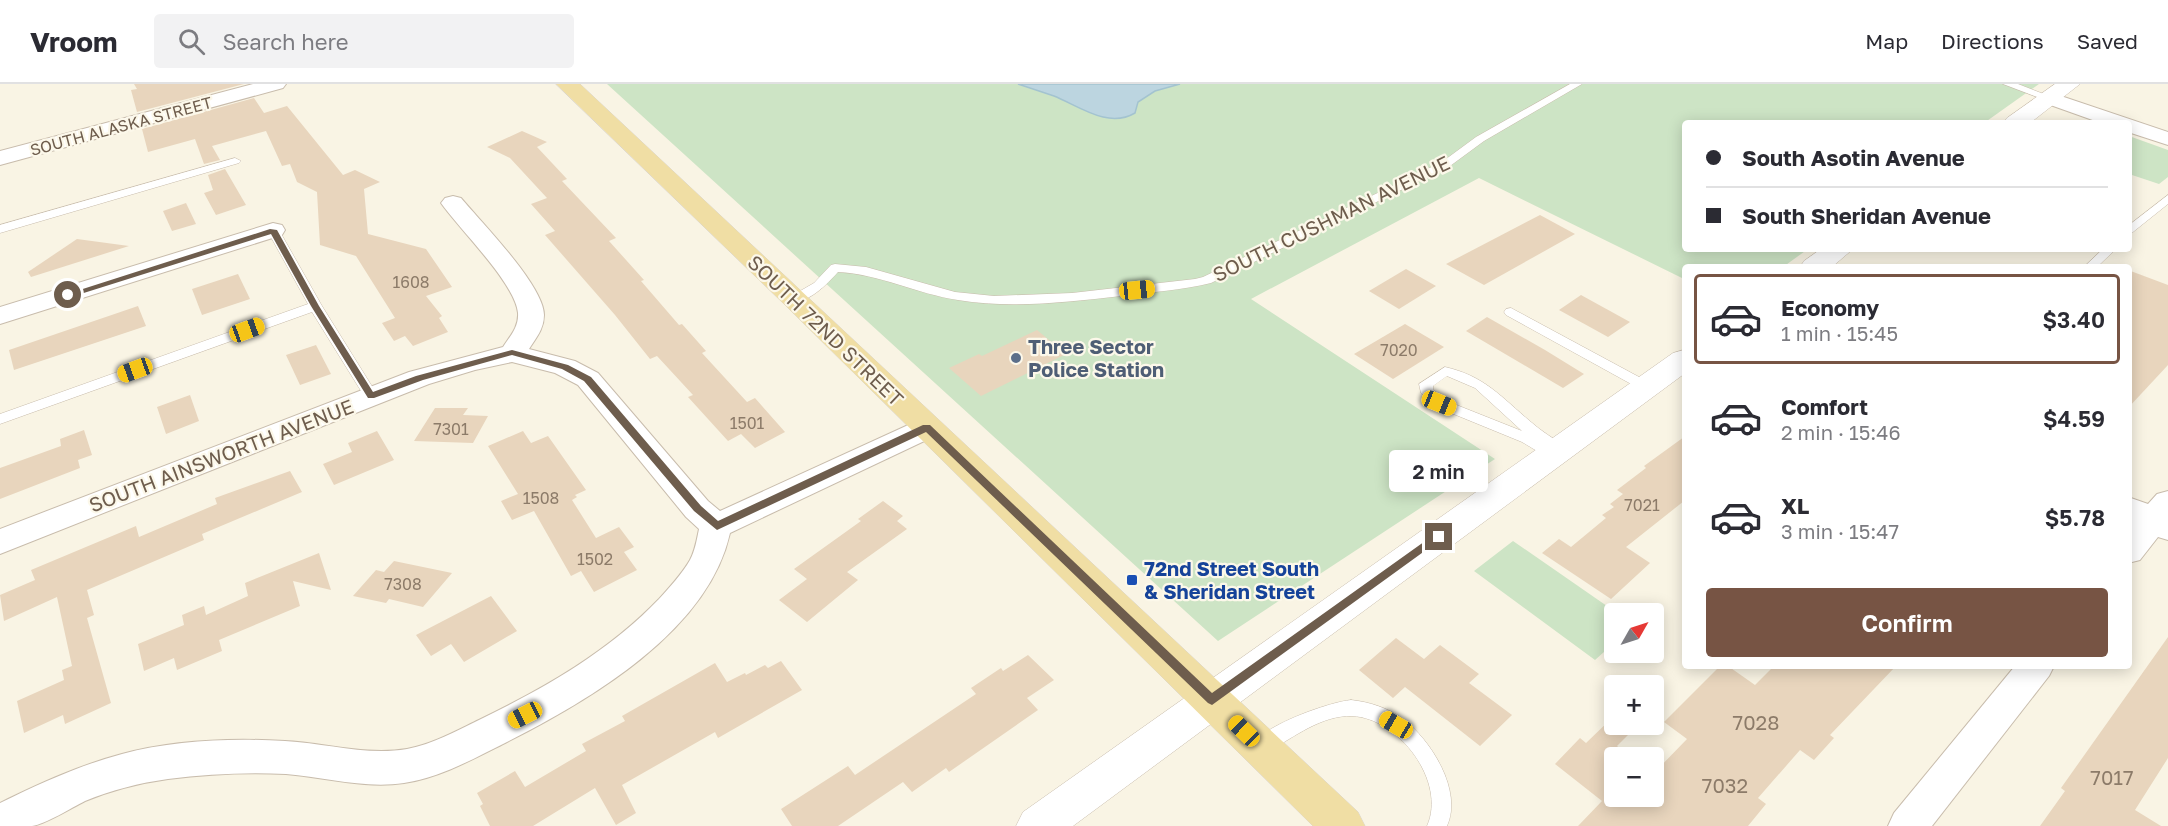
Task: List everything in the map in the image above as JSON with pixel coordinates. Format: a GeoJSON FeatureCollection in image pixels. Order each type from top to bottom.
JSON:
{"type":"FeatureCollection","features":[{"type":"Feature","properties":{"kind":"main road","name":"SOUTH 72ND STREET"},"geometry":{"type":"LineString","coordinates":[[567,84],[794,298],[1343,826]]}},
{"type":"Feature","properties":{"kind":"street","name":"SOUTH ALASKA STREET"},"geometry":{"type":"LineString","coordinates":[[0,158],[245,88],[276,84]]}},
{"type":"Feature","properties":{"kind":"street"},"geometry":{"type":"LineString","coordinates":[[2018,120],[2068,84]]}},
{"type":"Feature","properties":{"kind":"street"},"geometry":{"type":"LineString","coordinates":[[2049,98],[2113,120]]}},
{"type":"Feature","properties":{"kind":"street"},"geometry":{"type":"LineString","coordinates":[[2132,126],[2168,138]]}},
{"type":"Feature","properties":{"kind":"street"},"geometry":{"type":"LineString","coordinates":[[453,203],[525,292],[531,314],[529,328],[512,353],[565,367],[588,379],[697,509],[717,526]]}},
{"type":"Feature","properties":{"kind":"street"},"geometry":{"type":"LineString","coordinates":[[0,316],[273,230]]}},
{"type":"Feature","properties":{"kind":"street"},"geometry":{"type":"LineString","coordinates":[[1818,264],[1835,252]]}},
{"type":"Feature","properties":{"kind":"street","name":"SOUTH AINSWORTH AVENUE"},"geometry":{"type":"LineString","coordinates":[[0,542],[419,378],[512,353]]}},
{"type":"Feature","properties":{"kind":"street"},"geometry":{"type":"LineString","coordinates":[[1038,826],[1682,361]]}},
{"type":"Feature","properties":{"kind":"street"},"geometry":{"type":"LineString","coordinates":[[0,823],[60,795],[121,771],[165,763],[272,757],[373,768],[427,762],[456,750],[525,715],[590,678],[633,647],[657,625],[688,589],[706,560],[717,526],[927,428]]}},
{"type":"Feature","properties":{"kind":"street"},"geometry":{"type":"LineString","coordinates":[[2132,545],[2154,515]]}},
{"type":"Feature","properties":{"kind":"street"},"geometry":{"type":"LineString","coordinates":[[1908,826],[2034,669]]}},
{"type":"Feature","properties":{"kind":"lane","name":"SOUTH CUSHMAN AVENUE"},"geometry":{"type":"LineString","coordinates":[[794,298],[819,286],[835,268],[851,268],[881,274],[955,296],[1010,300],[1051,299],[1185,285],[1207,280],[1446,164],[1480,139],[1577,84]]}},
{"type":"Feature","properties":{"kind":"lane"},"geometry":{"type":"LineString","coordinates":[[2008,84],[2049,98]]}},
{"type":"Feature","properties":{"kind":"lane"},"geometry":{"type":"LineString","coordinates":[[0,229],[235,161]]}},
{"type":"Feature","properties":{"kind":"lane"},"geometry":{"type":"LineString","coordinates":[[2132,230],[2168,198]]}},
{"type":"Feature","properties":{"kind":"lane"},"geometry":{"type":"LineString","coordinates":[[273,230],[315,306],[371,396]]}},
{"type":"Feature","properties":{"kind":"lane"},"geometry":{"type":"LineString","coordinates":[[2093,264],[2107,252]]}},
{"type":"Feature","properties":{"kind":"lane"},"geometry":{"type":"LineString","coordinates":[[0,419],[315,306]]}},
{"type":"Feature","properties":{"kind":"lane"},"geometry":{"type":"LineString","coordinates":[[1511,312],[1647,387]]}},
{"type":"Feature","properties":{"kind":"lane"},"geometry":{"type":"LineString","coordinates":[[1445,371],[1459,373],[1496,396],[1556,452],[1521,435],[1439,403],[1425,390],[1426,384],[1445,371]]}},
{"type":"Feature","properties":{"kind":"lane"},"geometry":{"type":"LineString","coordinates":[[1260,746],[1334,710],[1352,707],[1372,711],[1396,725],[1417,745],[1430,763],[1438,784],[1443,813],[1437,826]]}},
{"type":"Feature","properties":{"kind":"green space"},"geometry":{"type":"Polygon","coordinates":[[[607,84],[2039,84],[1988,120],[1682,120],[1682,252],[1804,252],[1787,264],[1682,264],[1682,278],[1479,178],[1251,299],[1495,459],[1218,641],[607,84]]]}},
{"type":"Feature","properties":{"kind":"green space"},"geometry":{"type":"Polygon","coordinates":[[[2132,137],[2168,150],[2168,177],[2159,184],[2132,175],[2132,137]]]}},
{"type":"Feature","properties":{"kind":"green space"},"geometry":{"type":"Polygon","coordinates":[[[1513,541],[1604,604],[1604,652],[1595,660],[1474,571],[1513,541]]]}},
{"type":"Feature","properties":{"kind":"water"},"geometry":{"type":"Polygon","coordinates":[[[1018,84],[1180,84],[1155,91],[1138,102],[1135,113],[1114,118],[1094,114],[1054,96],[1018,84]]]}},
{"type":"Feature","properties":{"kind":"building"},"geometry":{"type":"Polygon","coordinates":[[[134,84],[244,84],[137,112],[131,90],[137,89],[134,84]]]}},
{"type":"Feature","properties":{"kind":"building"},"geometry":{"type":"Polygon","coordinates":[[[254,98],[264,113],[287,106],[343,175],[355,170],[380,182],[364,189],[368,234],[426,249],[452,287],[426,296],[442,316],[439,318],[448,332],[413,346],[405,336],[394,341],[382,323],[395,318],[356,256],[320,245],[317,192],[297,182],[290,164],[282,166],[266,131],[212,146],[220,160],[204,164],[195,139],[148,152],[142,129],[254,98]]]}},
{"type":"Feature","properties":{"kind":"building"},"geometry":{"type":"Polygon","coordinates":[[[522,131],[547,142],[537,147],[567,179],[562,181],[616,238],[609,241],[644,280],[641,281],[679,325],[682,324],[706,351],[702,353],[747,402],[755,398],[785,432],[755,448],[741,434],[728,441],[688,397],[693,395],[657,356],[650,359],[545,235],[555,231],[531,204],[547,198],[510,158],[487,147],[522,131]]]}},
{"type":"Feature","properties":{"kind":"building"},"geometry":{"type":"Polygon","coordinates":[[[225,169],[246,205],[216,215],[204,193],[213,190],[208,175],[225,169]]]}},
{"type":"Feature","properties":{"kind":"building"},"geometry":{"type":"Polygon","coordinates":[[[186,203],[196,224],[172,231],[163,211],[186,203]]]}},
{"type":"Feature","properties":{"kind":"building"},"geometry":{"type":"Polygon","coordinates":[[[1540,215],[1575,234],[1484,285],[1446,264],[1540,215]]]}},
{"type":"Feature","properties":{"kind":"building"},"geometry":{"type":"Polygon","coordinates":[[[77,239],[129,246],[31,277],[28,272],[77,239]]]}},
{"type":"Feature","properties":{"kind":"building"},"geometry":{"type":"Polygon","coordinates":[[[1406,269],[1436,286],[1399,309],[1369,291],[1406,269]]]}},
{"type":"Feature","properties":{"kind":"building"},"geometry":{"type":"Polygon","coordinates":[[[2132,272],[2168,285],[2168,365],[2132,404],[2132,272]]]}},
{"type":"Feature","properties":{"kind":"building"},"geometry":{"type":"Polygon","coordinates":[[[238,274],[250,299],[202,315],[192,289],[238,274]]]}},
{"type":"Feature","properties":{"kind":"building"},"geometry":{"type":"Polygon","coordinates":[[[1581,295],[1630,322],[1608,337],[1559,310],[1581,295]]]}},
{"type":"Feature","properties":{"kind":"building"},"geometry":{"type":"Polygon","coordinates":[[[138,306],[146,326],[14,370],[9,350],[138,306]]]}},
{"type":"Feature","properties":{"kind":"building"},"geometry":{"type":"Polygon","coordinates":[[[1487,317],[1584,374],[1563,388],[1466,331],[1487,317]]]}},
{"type":"Feature","properties":{"kind":"building"},"geometry":{"type":"Polygon","coordinates":[[[1405,324],[1444,347],[1393,379],[1354,354],[1405,324]]]}},
{"type":"Feature","properties":{"kind":"building"},"geometry":{"type":"Polygon","coordinates":[[[1037,330],[1066,354],[981,396],[949,368],[979,354],[982,356],[1037,330]]]}},
{"type":"Feature","properties":{"kind":"building"},"geometry":{"type":"Polygon","coordinates":[[[316,345],[331,374],[300,385],[286,355],[316,345]]]}},
{"type":"Feature","properties":{"kind":"building"},"geometry":{"type":"Polygon","coordinates":[[[190,395],[199,421],[166,434],[157,407],[190,395]]]}},
{"type":"Feature","properties":{"kind":"building"},"geometry":{"type":"Polygon","coordinates":[[[435,408],[468,408],[463,415],[488,416],[473,443],[414,441],[435,408]]]}},
{"type":"Feature","properties":{"kind":"building"},"geometry":{"type":"Polygon","coordinates":[[[84,430],[92,455],[78,460],[80,468],[0,499],[0,468],[61,446],[60,439],[84,430]]]}},
{"type":"Feature","properties":{"kind":"building"},"geometry":{"type":"Polygon","coordinates":[[[377,431],[394,460],[334,485],[323,464],[352,452],[348,443],[377,431]]]}},
{"type":"Feature","properties":{"kind":"building"},"geometry":{"type":"Polygon","coordinates":[[[523,431],[531,443],[548,436],[586,490],[575,495],[577,497],[572,500],[596,538],[619,527],[634,547],[624,552],[637,570],[594,592],[581,571],[571,576],[534,511],[512,520],[501,501],[518,494],[488,446],[523,431]]]}},
{"type":"Feature","properties":{"kind":"building"},"geometry":{"type":"Polygon","coordinates":[[[1682,438],[1682,503],[1626,547],[1650,563],[1611,599],[1542,553],[1559,539],[1571,547],[1606,518],[1602,515],[1614,507],[1610,504],[1623,494],[1617,490],[1646,468],[1644,466],[1682,438]]]}},
{"type":"Feature","properties":{"kind":"building"},"geometry":{"type":"Polygon","coordinates":[[[290,471],[302,492],[202,534],[204,540],[87,590],[94,615],[87,618],[111,703],[65,724],[63,715],[24,733],[17,701],[64,680],[62,670],[72,666],[57,597],[4,621],[0,595],[35,580],[31,570],[136,526],[139,537],[217,504],[215,498],[290,471]]]}},
{"type":"Feature","properties":{"kind":"building"},"geometry":{"type":"Polygon","coordinates":[[[883,501],[903,516],[897,521],[907,529],[847,572],[858,580],[807,622],[779,600],[807,579],[794,569],[861,521],[858,519],[883,501]]]}},
{"type":"Feature","properties":{"kind":"building"},"geometry":{"type":"Polygon","coordinates":[[[319,553],[331,590],[293,581],[300,606],[219,640],[222,651],[177,670],[174,658],[144,671],[138,644],[184,625],[182,615],[204,606],[206,615],[248,596],[245,583],[319,553]]]}},
{"type":"Feature","properties":{"kind":"building"},"geometry":{"type":"Polygon","coordinates":[[[394,561],[452,573],[423,607],[389,599],[386,603],[353,596],[376,570],[384,572],[394,561]]]}},
{"type":"Feature","properties":{"kind":"building"},"geometry":{"type":"Polygon","coordinates":[[[491,596],[517,631],[464,662],[451,644],[431,656],[416,635],[491,596]]]}},
{"type":"Feature","properties":{"kind":"building"},"geometry":{"type":"Polygon","coordinates":[[[2168,637],[2168,758],[2135,810],[2161,826],[2040,826],[2065,791],[2061,788],[2168,637]]]}},
{"type":"Feature","properties":{"kind":"building"},"geometry":{"type":"Polygon","coordinates":[[[1396,638],[1424,659],[1440,645],[1479,674],[1469,683],[1512,715],[1480,746],[1405,687],[1393,698],[1359,670],[1396,638]]]}},
{"type":"Feature","properties":{"kind":"building"},"geometry":{"type":"Polygon","coordinates":[[[1028,655],[1054,680],[1027,698],[1038,710],[949,772],[946,768],[912,792],[903,782],[838,826],[792,826],[781,809],[848,766],[855,775],[976,694],[971,688],[1001,668],[1003,671],[1028,655]]]}},
{"type":"Feature","properties":{"kind":"building"},"geometry":{"type":"Polygon","coordinates":[[[781,661],[802,690],[718,738],[715,732],[622,785],[636,813],[616,825],[595,788],[533,826],[490,826],[480,806],[483,804],[477,793],[515,771],[525,787],[586,751],[582,744],[625,721],[622,716],[715,663],[727,682],[765,665],[768,668],[781,661]]]}},
{"type":"Feature","properties":{"kind":"building"},"geometry":{"type":"Polygon","coordinates":[[[1717,669],[1732,669],[1755,685],[1771,669],[1893,669],[1830,735],[1834,738],[1814,760],[1800,750],[1758,798],[1766,804],[1748,826],[1578,826],[1602,801],[1555,764],[1580,738],[1586,743],[1604,726],[1604,735],[1628,735],[1618,747],[1604,747],[1604,807],[1664,807],[1664,763],[1687,739],[1664,722],[1717,669]]]}},
{"type":"Feature","properties":{"kind":"place","name":"Three Sector Police Station"},"geometry":{"type":"Point","coordinates":[1016,358]}},
{"type":"Feature","properties":{"kind":"place","name":"72nd Street South & Sheridan Street"},"geometry":{"type":"Point","coordinates":[1132,580]}},
{"type":"Feature","properties":{"kind":"route"},"geometry":{"type":"LineString","coordinates":[[68,295],[273,230],[315,306],[371,396],[419,378],[512,353],[565,367],[588,379],[697,509],[717,526],[927,428],[1212,700],[1439,537]]}}]}
